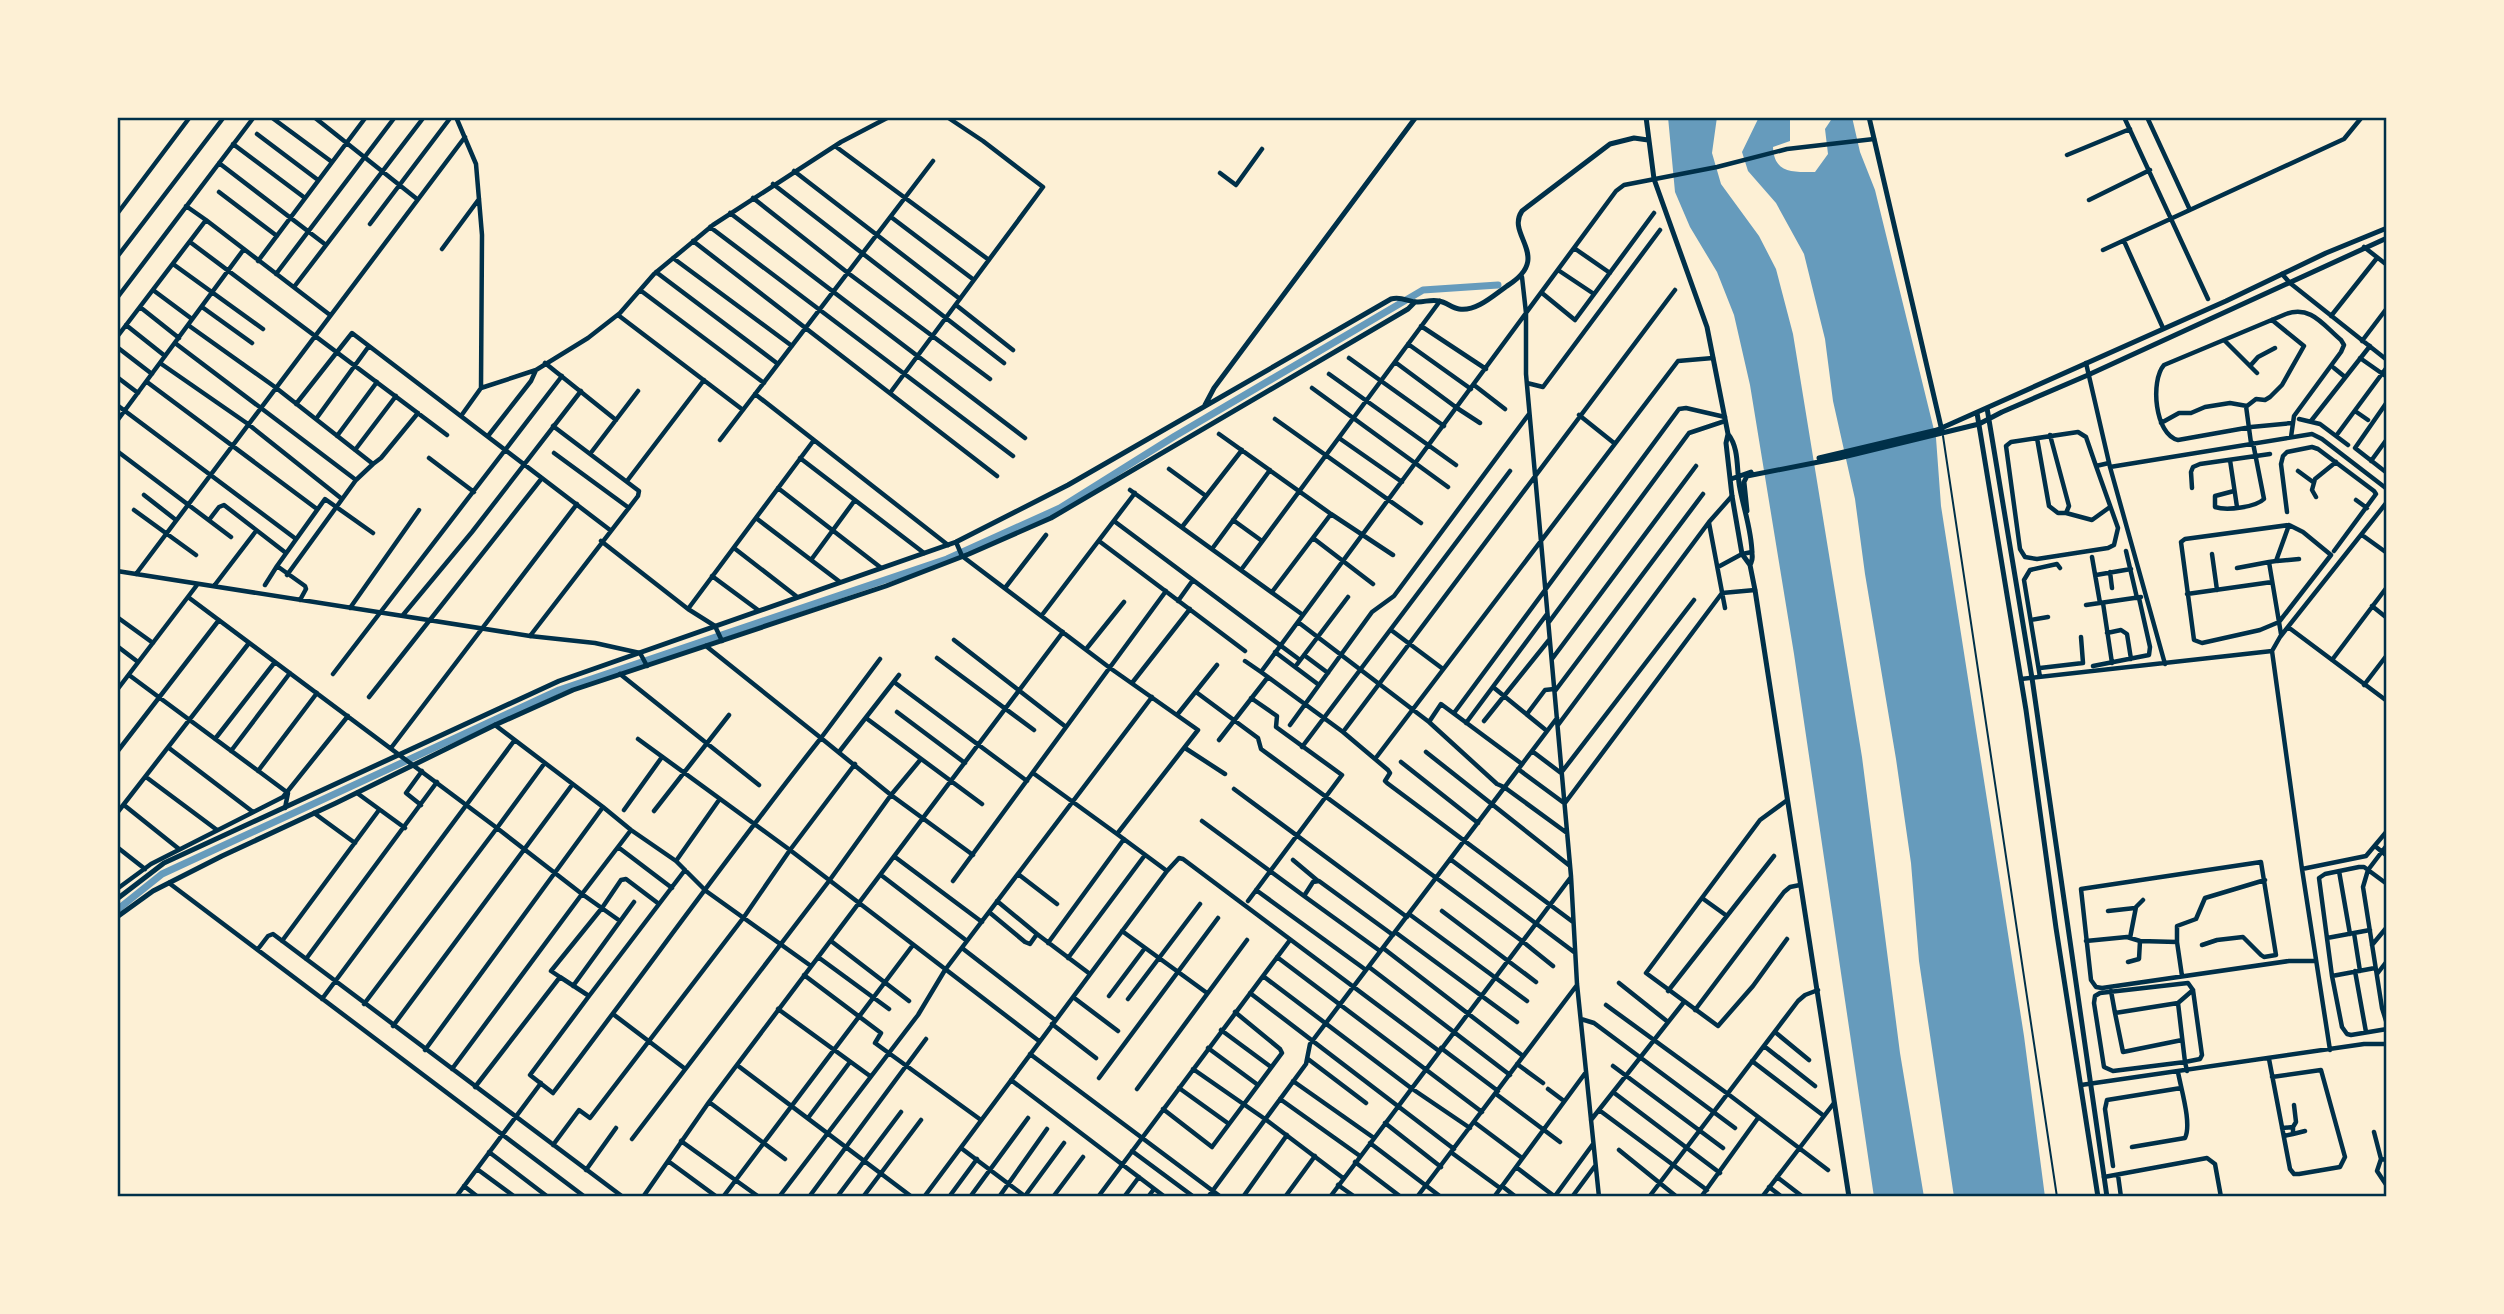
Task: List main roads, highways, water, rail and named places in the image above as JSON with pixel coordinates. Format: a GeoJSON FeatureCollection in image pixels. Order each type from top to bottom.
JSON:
{"type":"FeatureCollection","features":[{"type":"Feature","properties":{"kind":"water"},"geometry":{"type":"Polygon","coordinates":[[[1668,117],[1717,117],[1712,153],[1721,184],[1759,236],[1776,269],[1793,334],[1862,757],[1900,1053],[1924,1197],[1874,1197],[1794,654],[1750,385],[1734,315],[1717,272],[1690,227],[1675,192],[1668,117]]]}},
{"type":"Feature","properties":{"kind":"water"},"geometry":{"type":"Polygon","coordinates":[[[1759,117],[1790,117],[1790,141],[1773,147],[1774,156],[1786,169],[1815,172],[1828,154],[1825,129],[1833,117],[1852,117],[1860,152],[1875,190],[1936,438],[1941,506],[2024,1036],[2045,1197],[1954,1197],[1919,961],[1911,863],[1855,499],[1833,401],[1825,339],[1804,254],[1776,203],[1748,171],[1742,152],[1759,117]]]}},
{"type":"Feature","properties":{"kind":"waterway"},"geometry":{"type":"LineString","coordinates":[[117,910],[162,874],[559,690],[947,559],[1060,508],[1175,436],[1423,290],[1498,285]]}}]}
